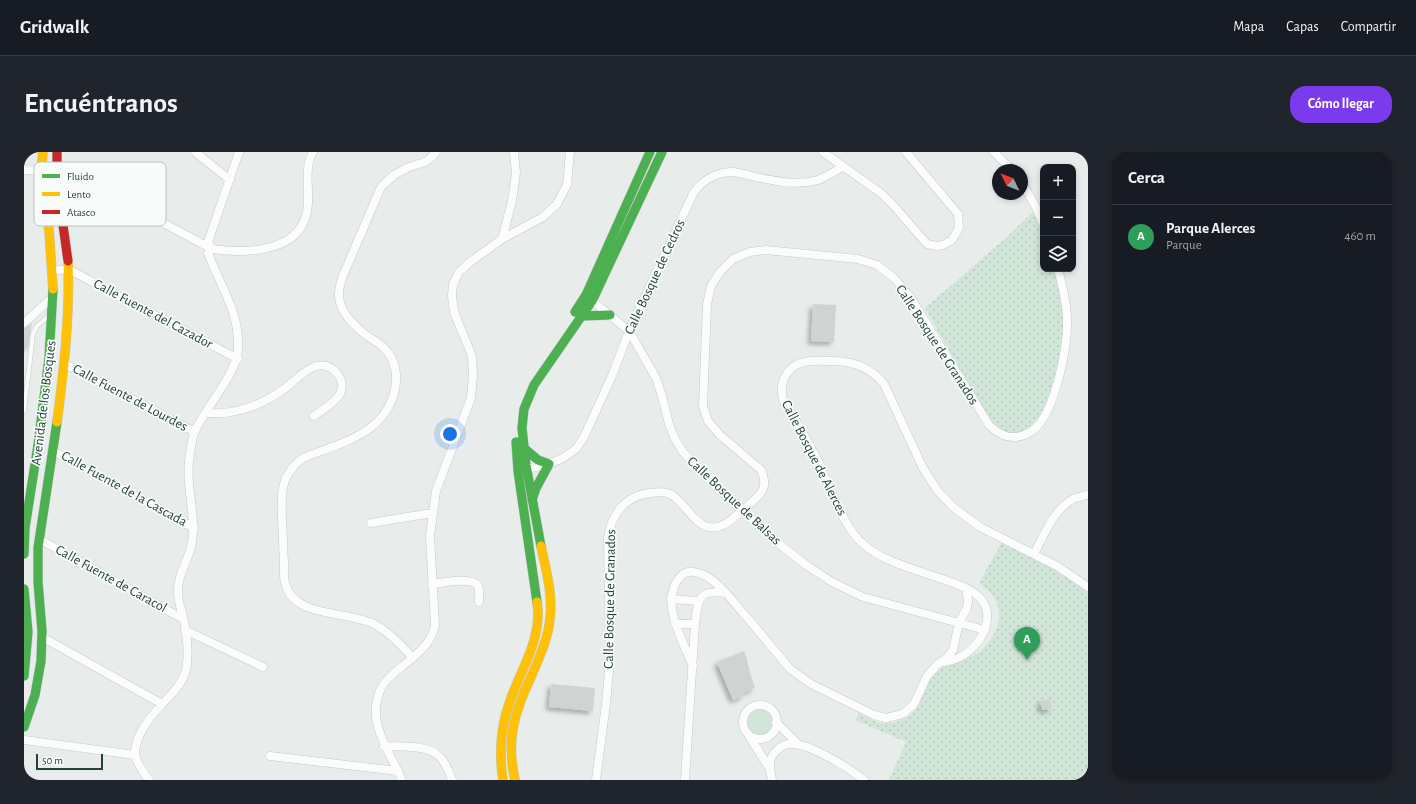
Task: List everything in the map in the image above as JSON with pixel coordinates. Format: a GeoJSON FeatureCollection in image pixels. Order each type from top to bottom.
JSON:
{"type":"FeatureCollection","features":[{"type":"Feature","properties":{"kind":"street","name":"Avenida de los Bosques"},"geometry":{"type":"LineString","coordinates":[[41,162],[42,152]]}},
{"type":"Feature","properties":{"kind":"street","name":"Avenida de los Bosques"},"geometry":{"type":"LineString","coordinates":[[55,162],[57,152]]}},
{"type":"Feature","properties":{"kind":"street"},"geometry":{"type":"LineString","coordinates":[[195,152],[230,180]]}},
{"type":"Feature","properties":{"kind":"street"},"geometry":{"type":"LineString","coordinates":[[212,249],[208,242],[209,237],[239,152]]}},
{"type":"Feature","properties":{"kind":"street"},"geometry":{"type":"LineString","coordinates":[[166,224],[212,249],[226,251],[256,250],[277,246],[289,240],[303,224],[308,210],[308,168],[313,152]]}},
{"type":"Feature","properties":{"kind":"street"},"geometry":{"type":"LineString","coordinates":[[413,658],[385,631],[373,623],[306,607],[297,602],[290,595],[285,581],[281,494],[287,476],[303,458],[360,436],[377,424],[387,412],[395,394],[397,376],[393,360],[383,347],[351,322],[341,308],[339,293],[342,278],[381,187],[402,170],[425,162],[436,152]]}},
{"type":"Feature","properties":{"kind":"street"},"geometry":{"type":"LineString","coordinates":[[502,239],[513,194],[516,173],[514,152]]}},
{"type":"Feature","properties":{"kind":"street"},"geometry":{"type":"LineString","coordinates":[[402,780],[384,746],[376,722],[376,702],[383,684],[424,647],[434,630],[435,621],[430,536],[432,513],[436,491],[471,398],[473,376],[472,356],[454,312],[452,296],[453,284],[459,272],[470,262],[502,239],[543,217],[557,204],[567,185],[570,152]]}},
{"type":"Feature","properties":{"kind":"street"},"geometry":{"type":"LineString","coordinates":[[515,780],[511,764],[512,728],[547,637],[551,602],[532,501],[522,470],[524,449],[522,425],[523,412],[527,399],[534,385],[582,316],[650,152]]}},
{"type":"Feature","properties":{"kind":"street"},"geometry":{"type":"LineString","coordinates":[[503,780],[500,765],[499,745],[502,726],[510,700],[536,635],[539,614],[522,470],[515,426],[520,399],[526,385],[589,298],[662,152]]}},
{"type":"Feature","properties":{"kind":"street"},"geometry":{"type":"LineString","coordinates":[[822,152],[882,194],[927,244],[937,246],[943,245],[952,240],[958,232],[960,223],[958,214],[906,152]]}},
{"type":"Feature","properties":{"kind":"street"},"geometry":{"type":"LineString","coordinates":[[994,152],[1006,164]]}},
{"type":"Feature","properties":{"kind":"street","name":"Calle Bosque de Cedros"},"geometry":{"type":"LineString","coordinates":[[522,470],[549,464],[564,458],[570,454],[584,437],[612,376],[629,331],[694,192],[703,182],[714,176],[734,172],[787,183],[803,183],[819,180],[843,167]]}},
{"type":"Feature","properties":{"kind":"street"},"geometry":{"type":"LineString","coordinates":[[24,170],[34,171]]}},
{"type":"Feature","properties":{"kind":"street"},"geometry":{"type":"LineString","coordinates":[[1028,193],[1040,216]]}},
{"type":"Feature","properties":{"kind":"street","name":"Avenida de los Bosques"},"geometry":{"type":"LineString","coordinates":[[24,554],[24,528],[27,497],[38,445],[49,358],[53,297],[48,226]]}},
{"type":"Feature","properties":{"kind":"street","name":"Avenida de los Bosques"},"geometry":{"type":"LineString","coordinates":[[24,727],[34,700],[37,684],[42,637],[38,581],[39,540],[65,364],[68,312],[68,269],[63,226]]}},
{"type":"Feature","properties":{"kind":"street"},"geometry":{"type":"LineString","coordinates":[[149,780],[142,771],[135,755],[137,742],[145,724],[176,690],[184,674],[188,657],[185,630],[178,594],[178,582],[191,548],[194,528],[189,485],[189,456],[194,432],[238,360],[237,324],[231,305],[208,253],[212,249]]}},
{"type":"Feature","properties":{"kind":"street","name":"Calle Bosque de Granados"},"geometry":{"type":"LineString","coordinates":[[596,780],[610,660],[608,538],[609,530],[614,517],[621,507],[633,498],[655,492],[670,494],[685,506],[698,521],[710,527],[719,527],[726,524],[762,492],[764,484],[763,474],[758,467],[720,435],[708,421],[703,406],[707,304],[711,286],[720,272],[733,259],[750,252],[766,250],[858,259],[877,265],[894,278],[911,298],[989,426],[999,433],[1011,437],[1030,432],[1039,424],[1049,406],[1056,385],[1063,356],[1067,320],[1059,272]]}},
{"type":"Feature","properties":{"kind":"street"},"geometry":{"type":"LineString","coordinates":[[52,270],[68,269]]}},
{"type":"Feature","properties":{"kind":"street","name":"Calle Fuente del Cazador"},"geometry":{"type":"LineString","coordinates":[[68,269],[238,360]]}},
{"type":"Feature","properties":{"kind":"street"},"geometry":{"type":"LineString","coordinates":[[24,323],[53,297]]}},
{"type":"Feature","properties":{"kind":"street","name":"Calle Bosque de Balsas"},"geometry":{"type":"LineString","coordinates":[[589,298],[629,331],[656,378],[674,439],[683,452],[711,482],[778,543],[806,565],[832,582],[863,598],[985,630]]}},
{"type":"Feature","properties":{"kind":"street"},"geometry":{"type":"LineString","coordinates":[[582,316],[610,315]]}},
{"type":"Feature","properties":{"kind":"street","name":"Calle Bosque de Alerces"},"geometry":{"type":"LineString","coordinates":[[939,663],[956,659],[970,651],[979,641],[988,620],[988,614],[984,604],[976,594],[966,589],[882,558],[867,548],[855,535],[846,520],[817,459],[783,400],[782,383],[784,377],[791,368],[796,365],[806,361],[853,363],[864,366],[884,384],[923,468],[937,490],[953,507],[980,527],[1057,566],[1088,588]]}},
{"type":"Feature","properties":{"kind":"street","name":"Calle Fuente de Lourdes"},"geometry":{"type":"LineString","coordinates":[[65,364],[194,432]]}},
{"type":"Feature","properties":{"kind":"street"},"geometry":{"type":"LineString","coordinates":[[206,413],[230,413],[248,409],[267,400],[313,367],[323,365],[328,366],[339,376],[341,380],[341,390],[337,398],[314,416]]}},
{"type":"Feature","properties":{"kind":"street"},"geometry":{"type":"LineString","coordinates":[[524,449],[538,460],[549,464],[536,488],[532,501]]}},
{"type":"Feature","properties":{"kind":"street","name":"Calle Fuente de la Cascada"},"geometry":{"type":"LineString","coordinates":[[53,451],[194,528]]}},
{"type":"Feature","properties":{"kind":"street"},"geometry":{"type":"LineString","coordinates":[[1034,554],[1053,518],[1063,507],[1076,498],[1088,496]]}},
{"type":"Feature","properties":{"kind":"street"},"geometry":{"type":"LineString","coordinates":[[370,523],[432,513]]}},
{"type":"Feature","properties":{"kind":"street","name":"Calle Fuente de Caracol"},"geometry":{"type":"LineString","coordinates":[[39,540],[183,619]]}},
{"type":"Feature","properties":{"kind":"street"},"geometry":{"type":"LineString","coordinates":[[693,666],[675,624],[671,599],[674,583],[682,574],[693,572],[707,576],[726,593],[790,669],[800,677],[880,717],[892,717],[904,713],[909,709],[917,699],[925,679],[939,663],[946,659],[952,650],[959,623],[967,608],[968,601],[966,589]]}},
{"type":"Feature","properties":{"kind":"street"},"geometry":{"type":"LineString","coordinates":[[432,584],[467,580],[474,582],[478,588],[479,602]]}},
{"type":"Feature","properties":{"kind":"street"},"geometry":{"type":"LineString","coordinates":[[24,589],[28,632],[24,676]]}},
{"type":"Feature","properties":{"kind":"street"},"geometry":{"type":"LineString","coordinates":[[685,780],[695,624],[698,601],[706,594],[715,592],[726,593]]}},
{"type":"Feature","properties":{"kind":"street"},"geometry":{"type":"LineString","coordinates":[[671,599],[698,601]]}},
{"type":"Feature","properties":{"kind":"street"},"geometry":{"type":"LineString","coordinates":[[675,624],[695,624]]}},
{"type":"Feature","properties":{"kind":"street"},"geometry":{"type":"LineString","coordinates":[[185,630],[264,667]]}},
{"type":"Feature","properties":{"kind":"street"},"geometry":{"type":"LineString","coordinates":[[42,637],[162,704]]}},
{"type":"Feature","properties":{"kind":"street"},"geometry":{"type":"LineString","coordinates":[[749,736],[756,739],[764,739],[775,729],[775,714],[770,709],[763,706],[755,706],[749,709],[744,715],[743,723],[744,730],[770,770]]}},
{"type":"Feature","properties":{"kind":"street"},"geometry":{"type":"LineString","coordinates":[[776,722],[799,744],[840,763],[864,780]]}},
{"type":"Feature","properties":{"kind":"street"},"geometry":{"type":"LineString","coordinates":[[770,735],[779,748]]}},
{"type":"Feature","properties":{"kind":"street"},"geometry":{"type":"LineString","coordinates":[[24,740],[135,755]]}},
{"type":"Feature","properties":{"kind":"street"},"geometry":{"type":"LineString","coordinates":[[772,780],[770,765],[772,755],[779,748],[789,744],[799,744]]}},
{"type":"Feature","properties":{"kind":"street"},"geometry":{"type":"LineString","coordinates":[[384,746],[420,748],[432,751],[440,757],[452,780]]}},
{"type":"Feature","properties":{"kind":"street"},"geometry":{"type":"LineString","coordinates":[[270,756],[398,771]]}},
{"type":"Feature","properties":{"kind":"lane"},"geometry":{"type":"LineString","coordinates":[[24,411],[33,334],[37,326],[52,313]]}},
{"type":"Feature","properties":{"kind":"green space"},"geometry":{"type":"Polygon","coordinates":[[[1034,211],[1040,226],[1040,272],[1055,272],[1062,301],[1064,320],[1062,345],[1056,376],[1046,405],[1040,417],[1033,425],[1027,430],[1014,433],[999,429],[988,418],[925,308],[1006,238],[1034,211]]]}},
{"type":"Feature","properties":{"kind":"green space"},"geometry":{"type":"Polygon","coordinates":[[[1002,542],[1055,570],[1088,592],[1088,780],[889,780],[906,742],[855,720],[859,713],[875,721],[885,723],[891,723],[904,719],[918,706],[929,681],[937,671],[971,657],[978,653],[990,641],[997,626],[999,609],[993,596],[979,583],[1002,542]]]}},
{"type":"Feature","properties":{"kind":"green space"},"geometry":{"type":"Polygon","coordinates":[[[759,708],[769,712],[773,722],[769,732],[759,736],[749,732],[745,722],[749,712],[759,708]]]}},
{"type":"Feature","properties":{"kind":"building"},"geometry":{"type":"Polygon","coordinates":[[[813,304],[836,305],[834,342],[811,341],[813,304]]]}},
{"type":"Feature","properties":{"kind":"building"},"geometry":{"type":"Polygon","coordinates":[[[32,323],[28,348],[24,348],[24,328],[32,323]]]}},
{"type":"Feature","properties":{"kind":"building"},"geometry":{"type":"Polygon","coordinates":[[[744,651],[755,688],[743,693],[744,696],[733,700],[717,662],[744,651]]]}},
{"type":"Feature","properties":{"kind":"building"},"geometry":{"type":"Polygon","coordinates":[[[551,684],[595,688],[593,711],[549,707],[551,684]]]}},
{"type":"Feature","properties":{"kind":"building"},"geometry":{"type":"Polygon","coordinates":[[[1050,699],[1052,709],[1042,710],[1040,701],[1050,699]]]}},
{"type":"Feature","properties":{"kind":"traffic: fast"},"geometry":{"type":"LineString","coordinates":[[575,312],[586,295],[650,152]]}},
{"type":"Feature","properties":{"kind":"traffic: fast"},"geometry":{"type":"LineString","coordinates":[[541,546],[526,465],[522,428],[524,409],[534,385],[592,301],[662,152]]}},
{"type":"Feature","properties":{"kind":"traffic: fast"},"geometry":{"type":"LineString","coordinates":[[24,554],[25,528],[38,445],[49,358],[53,289]]}},
{"type":"Feature","properties":{"kind":"traffic: fast"},"geometry":{"type":"LineString","coordinates":[[582,316],[610,315]]}},
{"type":"Feature","properties":{"kind":"traffic: fast"},"geometry":{"type":"LineString","coordinates":[[24,727],[35,695],[41,661],[42,631],[38,582],[38,548],[57,422]]}},
{"type":"Feature","properties":{"kind":"traffic: fast"},"geometry":{"type":"LineString","coordinates":[[516,442],[518,471],[537,602]]}},
{"type":"Feature","properties":{"kind":"traffic: fast"},"geometry":{"type":"LineString","coordinates":[[525,449],[538,460],[549,464],[536,488],[532,500]]}},
{"type":"Feature","properties":{"kind":"traffic: fast"},"geometry":{"type":"LineString","coordinates":[[24,589],[28,632],[24,676]]}},
{"type":"Feature","properties":{"kind":"traffic: slow"},"geometry":{"type":"LineString","coordinates":[[42,162],[43,152]]}},
{"type":"Feature","properties":{"kind":"traffic: slow"},"geometry":{"type":"LineString","coordinates":[[48,226],[53,289]]}},
{"type":"Feature","properties":{"kind":"traffic: slow"},"geometry":{"type":"LineString","coordinates":[[57,422],[66,342],[68,261]]}},
{"type":"Feature","properties":{"kind":"traffic: slow"},"geometry":{"type":"LineString","coordinates":[[515,780],[511,752],[513,727],[520,703],[540,656],[550,619],[550,591],[541,546]]}},
{"type":"Feature","properties":{"kind":"traffic: slow"},"geometry":{"type":"LineString","coordinates":[[503,780],[501,761],[502,733],[509,704],[534,642],[538,616],[537,602]]}},
{"type":"Feature","properties":{"kind":"traffic: jam"},"geometry":{"type":"LineString","coordinates":[[57,152],[57,162]]}},
{"type":"Feature","properties":{"kind":"traffic: jam"},"geometry":{"type":"LineString","coordinates":[[63,226],[68,261]]}},
{"type":"Feature","properties":{"kind":"place","name":"Parque Alerces"},"geometry":{"type":"Point","coordinates":[1027,660]}}]}
